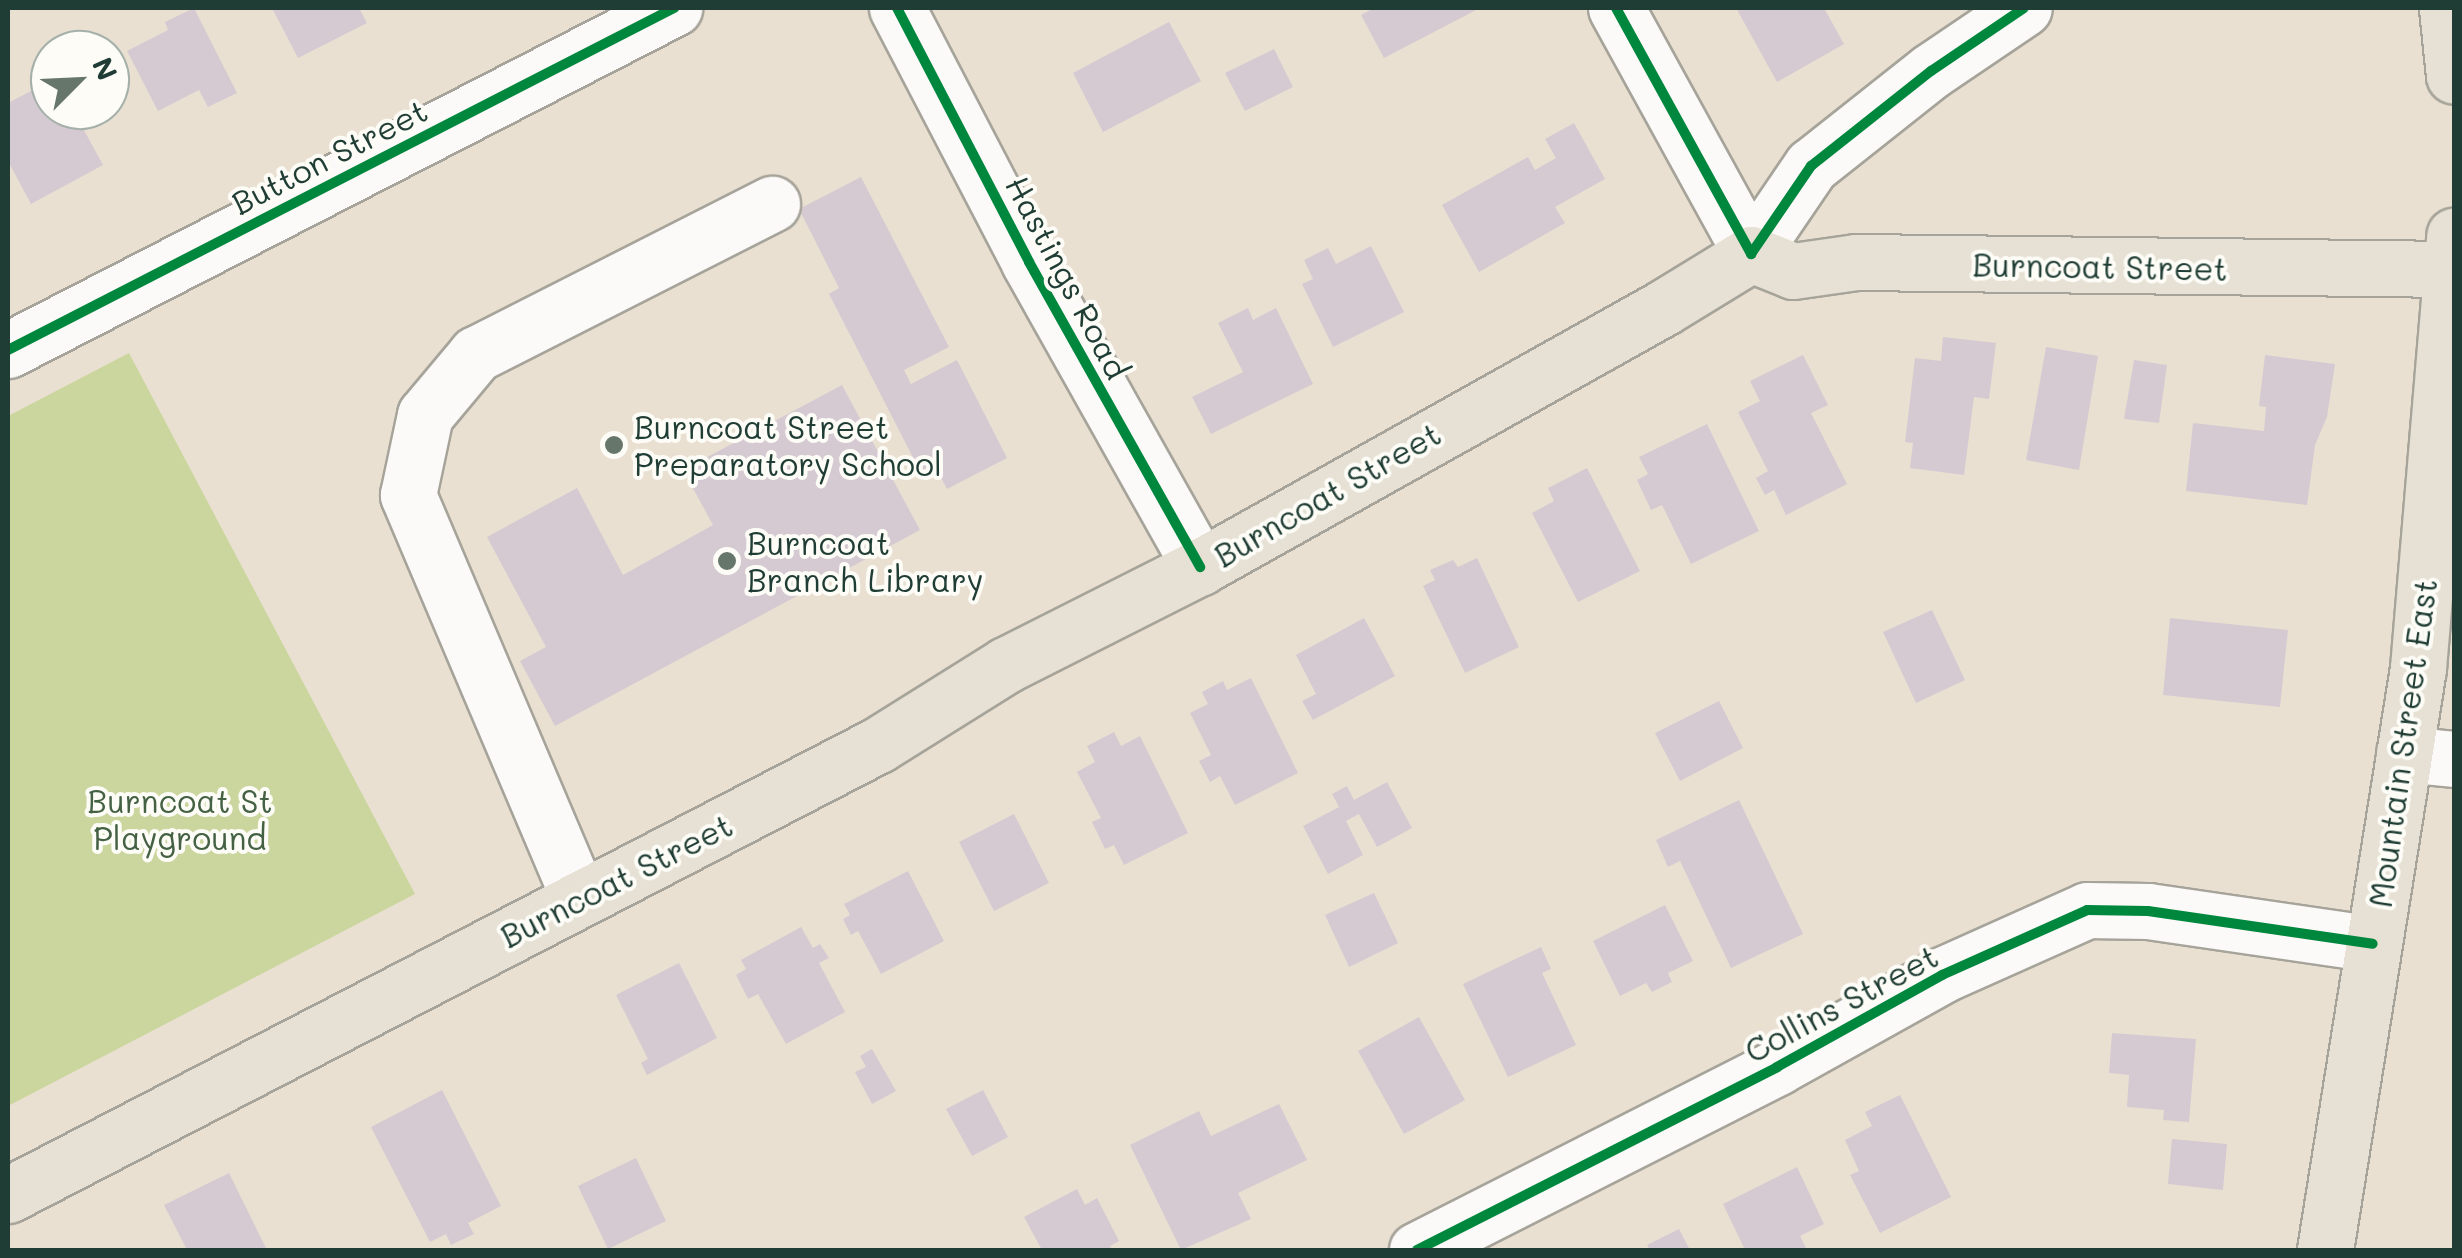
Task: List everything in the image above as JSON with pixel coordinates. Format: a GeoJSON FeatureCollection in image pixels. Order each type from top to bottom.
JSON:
{"type":"FeatureCollection","features":[{"type":"Feature","properties":{"kind":"main road"},"geometry":{"type":"LineString","coordinates":[[2446,8],[2454,76]]}},
{"type":"Feature","properties":{"kind":"main road","name":"Burncoat Street"},"geometry":{"type":"LineString","coordinates":[[8,1194],[878,745],[1006,665],[1200,566],[1663,308],[1751,254],[1793,271],[1856,262],[2453,257]]}},
{"type":"Feature","properties":{"kind":"main road","name":"Mountain Street East"},"geometry":{"type":"LineString","coordinates":[[2325,1250],[2373,944],[2429,757],[2418,668],[2448,384],[2453,257]]}},
{"type":"Feature","properties":{"kind":"street","name":"Button Street"},"geometry":{"type":"LineString","coordinates":[[8,350],[674,8]]}},
{"type":"Feature","properties":{"kind":"street","name":"Hastings Road"},"geometry":{"type":"LineString","coordinates":[[897,8],[1029,262],[1200,566]]}},
{"type":"Feature","properties":{"kind":"street"},"geometry":{"type":"LineString","coordinates":[[1616,8],[1751,254],[1811,166],[1931,71],[2024,8]]}},
{"type":"Feature","properties":{"kind":"street"},"geometry":{"type":"LineString","coordinates":[[579,898],[408,495],[426,415],[476,354],[772,204]]}},
{"type":"Feature","properties":{"kind":"street","name":"Collins Street"},"geometry":{"type":"LineString","coordinates":[[1417,1250],[1778,1067],[1942,976],[2086,910],[2148,911],[2373,944]]}},
{"type":"Feature","properties":{"kind":"green space","name":"Burncoat St Playground"},"geometry":{"type":"Polygon","coordinates":[[[129,353],[415,894],[8,1106],[8,416],[129,353]]]}},
{"type":"Feature","properties":{"kind":"building"},"geometry":{"type":"Polygon","coordinates":[[[194,8],[237,93],[208,107],[199,90],[158,111],[130,57],[130,49],[168,30],[165,22],[194,8]]]}},
{"type":"Feature","properties":{"kind":"building"},"geometry":{"type":"Polygon","coordinates":[[[272,8],[359,8],[367,23],[298,58],[272,8]]]}},
{"type":"Feature","properties":{"kind":"building"},"geometry":{"type":"Polygon","coordinates":[[[1374,8],[1480,8],[1384,58],[1361,15],[1374,8]]]}},
{"type":"Feature","properties":{"kind":"building"},"geometry":{"type":"Polygon","coordinates":[[[1736,8],[1824,8],[1844,44],[1777,82],[1736,8]]]}},
{"type":"Feature","properties":{"kind":"building"},"geometry":{"type":"Polygon","coordinates":[[[1169,22],[1201,81],[1103,132],[1073,73],[1169,22]]]}},
{"type":"Feature","properties":{"kind":"building"},"geometry":{"type":"Polygon","coordinates":[[[1274,49],[1293,87],[1245,111],[1225,73],[1274,49]]]}},
{"type":"Feature","properties":{"kind":"building"},"geometry":{"type":"Polygon","coordinates":[[[30,91],[30,130],[84,130],[103,165],[31,204],[8,161],[8,103],[30,91]]]}},
{"type":"Feature","properties":{"kind":"building"},"geometry":{"type":"Polygon","coordinates":[[[1574,123],[1605,179],[1555,207],[1565,223],[1479,272],[1442,205],[1528,157],[1535,170],[1556,158],[1545,139],[1574,123]]]}},
{"type":"Feature","properties":{"kind":"building"},"geometry":{"type":"Polygon","coordinates":[[[861,177],[949,347],[904,370],[911,384],[957,360],[1007,458],[947,489],[934,464],[920,471],[829,294],[839,288],[799,209],[861,177]]]}},
{"type":"Feature","properties":{"kind":"building"},"geometry":{"type":"Polygon","coordinates":[[[1371,246],[1404,312],[1333,347],[1302,284],[1313,279],[1304,260],[1328,248],[1336,264],[1371,246]]]}},
{"type":"Feature","properties":{"kind":"building"},"geometry":{"type":"Polygon","coordinates":[[[1248,308],[1253,320],[1276,308],[1313,384],[1211,434],[1192,397],[1243,372],[1218,323],[1248,308]]]}},
{"type":"Feature","properties":{"kind":"building"},"geometry":{"type":"Polygon","coordinates":[[[1943,337],[1996,343],[1989,399],[1974,397],[1964,475],[1910,468],[1913,443],[1905,442],[1915,358],[1941,361],[1943,337]]]}},
{"type":"Feature","properties":{"kind":"building"},"geometry":{"type":"Polygon","coordinates":[[[2046,347],[2098,356],[2079,470],[2026,460],[2046,347]]]}},
{"type":"Feature","properties":{"kind":"building"},"geometry":{"type":"Polygon","coordinates":[[[1803,355],[1828,405],[1811,413],[1847,484],[1786,515],[1774,490],[1765,495],[1756,478],[1768,471],[1738,412],[1760,401],[1750,381],[1803,355]]]}},
{"type":"Feature","properties":{"kind":"building"},"geometry":{"type":"Polygon","coordinates":[[[2265,355],[2335,364],[2327,417],[2315,445],[2307,505],[2186,491],[2193,423],[2264,431],[2266,407],[2259,406],[2265,355]]]}},
{"type":"Feature","properties":{"kind":"building"},"geometry":{"type":"Polygon","coordinates":[[[2134,360],[2167,365],[2159,423],[2124,419],[2134,360]]]}},
{"type":"Feature","properties":{"kind":"building"},"geometry":{"type":"Polygon","coordinates":[[[842,385],[920,530],[555,726],[520,661],[546,647],[487,537],[577,488],[623,575],[713,525],[683,470],[842,385]]]}},
{"type":"Feature","properties":{"kind":"building"},"geometry":{"type":"Polygon","coordinates":[[[1707,424],[1759,531],[1691,564],[1662,505],[1651,510],[1637,480],[1648,474],[1639,457],[1707,424]]]}},
{"type":"Feature","properties":{"kind":"building"},"geometry":{"type":"Polygon","coordinates":[[[1587,468],[1640,571],[1578,602],[1532,513],[1554,501],[1548,488],[1587,468]]]}},
{"type":"Feature","properties":{"kind":"building"},"geometry":{"type":"Polygon","coordinates":[[[1477,558],[1519,647],[1465,673],[1423,586],[1435,580],[1430,570],[1453,560],[1458,567],[1477,558]]]}},
{"type":"Feature","properties":{"kind":"building"},"geometry":{"type":"Polygon","coordinates":[[[1932,610],[1965,680],[1916,703],[1883,632],[1932,610]]]}},
{"type":"Feature","properties":{"kind":"building"},"geometry":{"type":"Polygon","coordinates":[[[1364,618],[1395,676],[1313,720],[1302,701],[1316,694],[1296,655],[1364,618]]]}},
{"type":"Feature","properties":{"kind":"building"},"geometry":{"type":"Polygon","coordinates":[[[2170,618],[2288,630],[2280,707],[2163,695],[2170,618]]]}},
{"type":"Feature","properties":{"kind":"building"},"geometry":{"type":"Polygon","coordinates":[[[1251,678],[1298,773],[1235,805],[1220,776],[1210,782],[1199,761],[1211,755],[1190,713],[1208,704],[1202,692],[1223,681],[1227,690],[1251,678]]]}},
{"type":"Feature","properties":{"kind":"building"},"geometry":{"type":"Polygon","coordinates":[[[1719,701],[1743,748],[1680,781],[1655,733],[1719,701]]]}},
{"type":"Feature","properties":{"kind":"building"},"geometry":{"type":"Polygon","coordinates":[[[1114,732],[1121,746],[1140,736],[1188,833],[1124,865],[1114,845],[1105,849],[1092,822],[1101,818],[1077,772],[1095,762],[1087,746],[1114,732]]]}},
{"type":"Feature","properties":{"kind":"building"},"geometry":{"type":"Polygon","coordinates":[[[1387,782],[1412,828],[1377,847],[1359,814],[1346,821],[1363,855],[1328,874],[1303,826],[1339,807],[1332,794],[1347,786],[1354,800],[1387,782]]]}},
{"type":"Feature","properties":{"kind":"building"},"geometry":{"type":"Polygon","coordinates":[[[1739,800],[1803,934],[1731,968],[1680,861],[1668,867],[1656,840],[1739,800]]]}},
{"type":"Feature","properties":{"kind":"building"},"geometry":{"type":"Polygon","coordinates":[[[1014,814],[1049,883],[994,911],[959,842],[1014,814]]]}},
{"type":"Feature","properties":{"kind":"building"},"geometry":{"type":"Polygon","coordinates":[[[908,871],[944,941],[881,974],[858,931],[851,935],[843,919],[850,915],[844,904],[908,871]]]}},
{"type":"Feature","properties":{"kind":"building"},"geometry":{"type":"Polygon","coordinates":[[[1374,893],[1398,943],[1349,967],[1325,915],[1374,893]]]}},
{"type":"Feature","properties":{"kind":"building"},"geometry":{"type":"Polygon","coordinates":[[[1665,905],[1693,961],[1668,973],[1672,982],[1652,992],[1646,983],[1620,996],[1593,941],[1665,905]]]}},
{"type":"Feature","properties":{"kind":"building"},"geometry":{"type":"Polygon","coordinates":[[[801,927],[813,948],[820,944],[829,958],[819,963],[845,1012],[786,1044],[758,994],[748,999],[736,975],[746,969],[741,960],[801,927]]]}},
{"type":"Feature","properties":{"kind":"building"},"geometry":{"type":"Polygon","coordinates":[[[1541,947],[1551,969],[1542,973],[1576,1045],[1508,1077],[1463,984],[1541,947]]]}},
{"type":"Feature","properties":{"kind":"building"},"geometry":{"type":"Polygon","coordinates":[[[679,963],[717,1038],[647,1075],[641,1063],[648,1059],[616,995],[679,963]]]}},
{"type":"Feature","properties":{"kind":"building"},"geometry":{"type":"Polygon","coordinates":[[[1419,1017],[1465,1100],[1404,1134],[1358,1051],[1419,1017]]]}},
{"type":"Feature","properties":{"kind":"building"},"geometry":{"type":"Polygon","coordinates":[[[2112,1033],[2196,1039],[2189,1122],[2163,1120],[2164,1110],[2127,1107],[2129,1075],[2109,1073],[2112,1033]]]}},
{"type":"Feature","properties":{"kind":"building"},"geometry":{"type":"Polygon","coordinates":[[[872,1049],[896,1091],[872,1104],[855,1072],[866,1067],[860,1056],[872,1049]]]}},
{"type":"Feature","properties":{"kind":"building"},"geometry":{"type":"Polygon","coordinates":[[[442,1090],[501,1206],[468,1223],[474,1234],[451,1245],[446,1234],[430,1242],[371,1127],[442,1090]]]}},
{"type":"Feature","properties":{"kind":"building"},"geometry":{"type":"Polygon","coordinates":[[[983,1090],[1008,1137],[972,1156],[946,1109],[983,1090]]]}},
{"type":"Feature","properties":{"kind":"building"},"geometry":{"type":"Polygon","coordinates":[[[1900,1095],[1951,1197],[1880,1233],[1850,1175],[1859,1171],[1845,1140],[1872,1126],[1865,1112],[1900,1095]]]}},
{"type":"Feature","properties":{"kind":"building"},"geometry":{"type":"Polygon","coordinates":[[[1279,1104],[1307,1160],[1238,1193],[1251,1219],[1181,1250],[1130,1145],[1199,1111],[1211,1136],[1279,1104]]]}},
{"type":"Feature","properties":{"kind":"building"},"geometry":{"type":"Polygon","coordinates":[[[2172,1139],[2227,1144],[2223,1190],[2168,1184],[2172,1139]]]}},
{"type":"Feature","properties":{"kind":"building"},"geometry":{"type":"Polygon","coordinates":[[[636,1158],[666,1221],[608,1249],[578,1186],[636,1158]]]}},
{"type":"Feature","properties":{"kind":"building"},"geometry":{"type":"Polygon","coordinates":[[[1797,1167],[1824,1224],[1800,1236],[1807,1250],[1745,1250],[1723,1204],[1797,1167]]]}},
{"type":"Feature","properties":{"kind":"building"},"geometry":{"type":"Polygon","coordinates":[[[229,1173],[267,1250],[187,1250],[164,1205],[229,1173]]]}},
{"type":"Feature","properties":{"kind":"building"},"geometry":{"type":"Polygon","coordinates":[[[1077,1189],[1085,1205],[1097,1198],[1119,1241],[1110,1246],[1113,1250],[1042,1250],[1024,1217],[1077,1189]]]}},
{"type":"Feature","properties":{"kind":"building"},"geometry":{"type":"Polygon","coordinates":[[[1679,1229],[1690,1250],[1650,1250],[1647,1245],[1679,1229]]]}},
{"type":"Feature","properties":{"kind":"cycle path"},"geometry":{"type":"LineString","coordinates":[[8,350],[674,8]]}},
{"type":"Feature","properties":{"kind":"cycle path"},"geometry":{"type":"LineString","coordinates":[[897,8],[1029,262],[1200,567]]}},
{"type":"Feature","properties":{"kind":"cycle path"},"geometry":{"type":"LineString","coordinates":[[1616,8],[1751,254],[1811,166],[1931,71],[2024,8]]}},
{"type":"Feature","properties":{"kind":"cycle path"},"geometry":{"type":"LineString","coordinates":[[1417,1250],[1777,1067],[1942,975],[2087,910],[2148,911],[2373,944]]}},
{"type":"Feature","properties":{"kind":"place","name":"Burncoat Street Preparatory School"},"geometry":{"type":"Point","coordinates":[614,445]}},
{"type":"Feature","properties":{"kind":"place","name":"Burncoat Branch Library"},"geometry":{"type":"Point","coordinates":[727,561]}}]}
